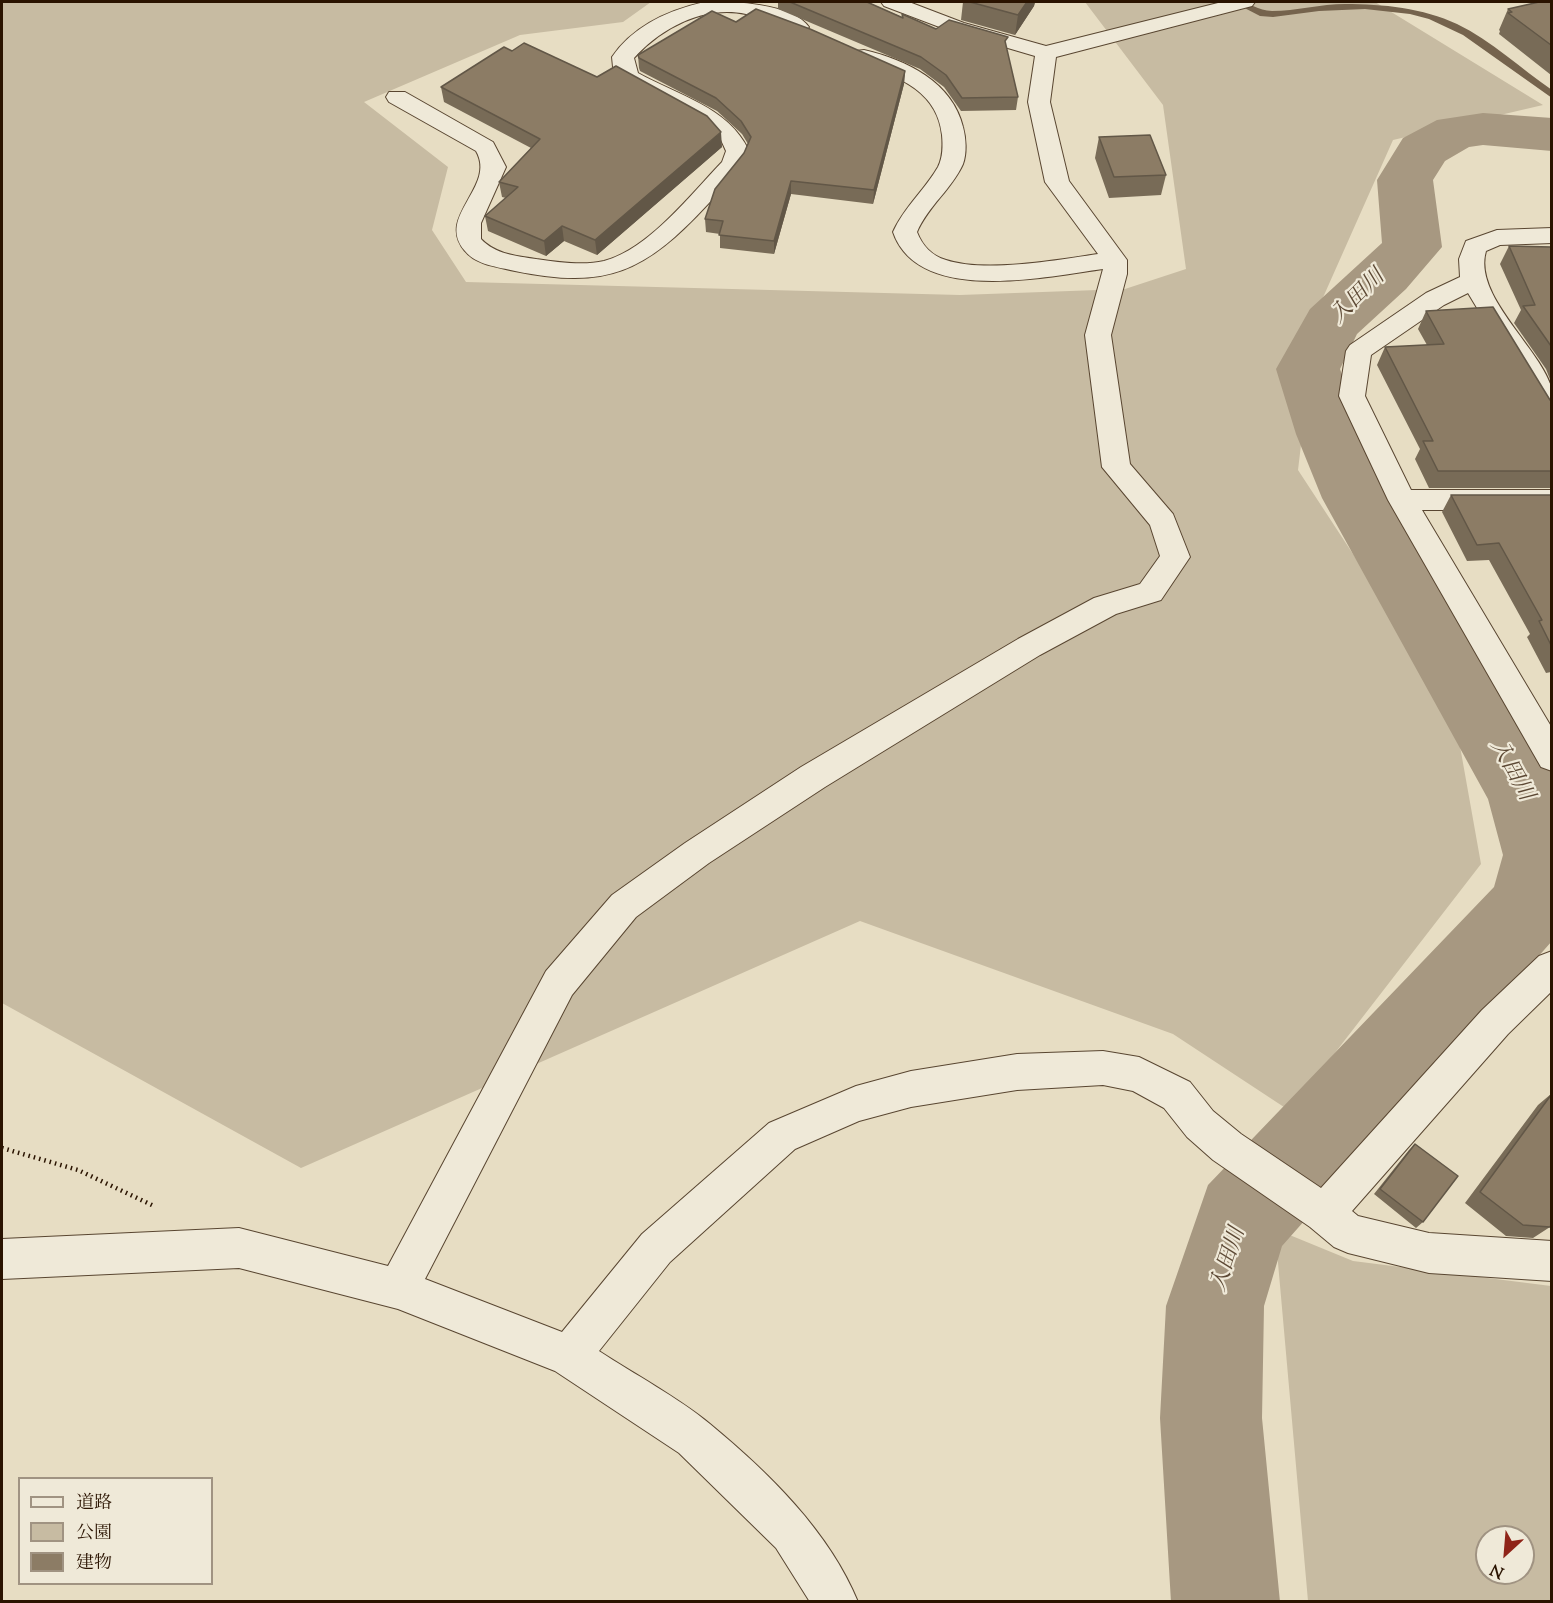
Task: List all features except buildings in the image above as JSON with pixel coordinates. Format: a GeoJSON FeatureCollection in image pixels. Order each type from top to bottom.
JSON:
{"type":"FeatureCollection","features":[{"type":"Feature","properties":{"kind":"street"},"geometry":{"type":"LineString","coordinates":[[891,2],[957,27],[1046,53],[1245,2]]}},
{"type":"Feature","properties":{"kind":"street"},"geometry":{"type":"LineString","coordinates":[[397,97],[476,141],[485,147],[492,158],[494,166],[490,178],[466,229],[468,238],[476,248],[490,258],[525,265],[573,269],[611,268],[645,249],[666,231],[733,164],[737,153],[735,144],[722,127],[629,77],[624,67],[623,57],[632,46],[646,33],[672,19],[717,6],[751,9],[818,35]]}},
{"type":"Feature","properties":{"kind":"street"},"geometry":{"type":"LineString","coordinates":[[849,49],[929,85],[946,106],[954,147],[950,167],[915,210],[905,232],[909,245],[922,258],[943,268],[970,272],[1114,260]]}},
{"type":"Feature","properties":{"kind":"street"},"geometry":{"type":"LineString","coordinates":[[398,1289],[559,983],[624,906],[697,853],[813,777],[1019,652],[1105,606],[1150,592],[1175,557],[1163,521],[1116,467],[1098,335],[1115,274],[1114,260],[1057,182],[1039,102],[1046,53]]}},
{"type":"Feature","properties":{"kind":"street"},"geometry":{"type":"LineString","coordinates":[[1551,235],[1497,238],[1475,246],[1471,259],[1473,281],[1551,409]]}},
{"type":"Feature","properties":{"kind":"street"},"geometry":{"type":"LineString","coordinates":[[1473,281],[1435,299],[1359,351],[1352,396],[1402,500],[1551,758]]}},
{"type":"Feature","properties":{"kind":"street"},"geometry":{"type":"LineString","coordinates":[[1522,361],[1551,360]]}},
{"type":"Feature","properties":{"kind":"street"},"geometry":{"type":"LineString","coordinates":[[1402,500],[1551,500]]}},
{"type":"Feature","properties":{"kind":"street"},"geometry":{"type":"LineString","coordinates":[[1320,1210],[1495,1022],[1551,967]]}},
{"type":"Feature","properties":{"kind":"street"},"geometry":{"type":"LineString","coordinates":[[569,1356],[656,1248],[782,1136],[856,1104],[911,1089],[1017,1072],[1102,1068],[1139,1075],[1177,1095],[1200,1124],[1227,1147],[1320,1210],[1348,1233],[1429,1253],[1551,1261]]}},
{"type":"Feature","properties":{"kind":"street"},"geometry":{"type":"LineString","coordinates":[[2,1259],[239,1248],[398,1289],[569,1356],[694,1438],[792,1532],[836,1602]]}},
{"type":"Feature","properties":{"kind":"path"},"geometry":{"type":"LineString","coordinates":[[2,1148],[78,1170],[164,1211]]}},
{"type":"Feature","properties":{"kind":"green space"},"geometry":{"type":"Polygon","coordinates":[[[2,2],[651,2],[623,22],[520,35],[364,102],[448,167],[432,230],[466,282],[960,295],[1125,289],[1186,269],[1163,105],[1085,2],[1375,2],[1543,105],[1393,140],[1317,311],[1298,470],[1453,707],[1481,864],[1290,1111],[1173,1034],[860,921],[301,1168],[2,1003],[2,2]]]}},
{"type":"Feature","properties":{"kind":"green space"},"geometry":{"type":"Polygon","coordinates":[[[1275,1229],[1353,1261],[1551,1286],[1551,1601],[1308,1601],[1275,1229]]]}},
{"type":"Feature","properties":{"kind":"waterway"},"geometry":{"type":"LineString","coordinates":[[1237,2],[1260,13],[1365,7],[1388,8],[1432,18],[1466,33],[1552,95]]}},
{"type":"Feature","properties":{"kind":"waterway","name":"入田川"},"geometry":{"type":"LineString","coordinates":[[1226,1602],[1211,1418],[1215,1306],[1242,1219],[1530,906],[1544,855],[1525,791],[1488,732],[1356,498],[1329,434],[1308,369],[1332,323],[1385,276],[1412,247],[1405,180],[1423,150],[1456,132],[1483,129],[1552,135]]}}]}
